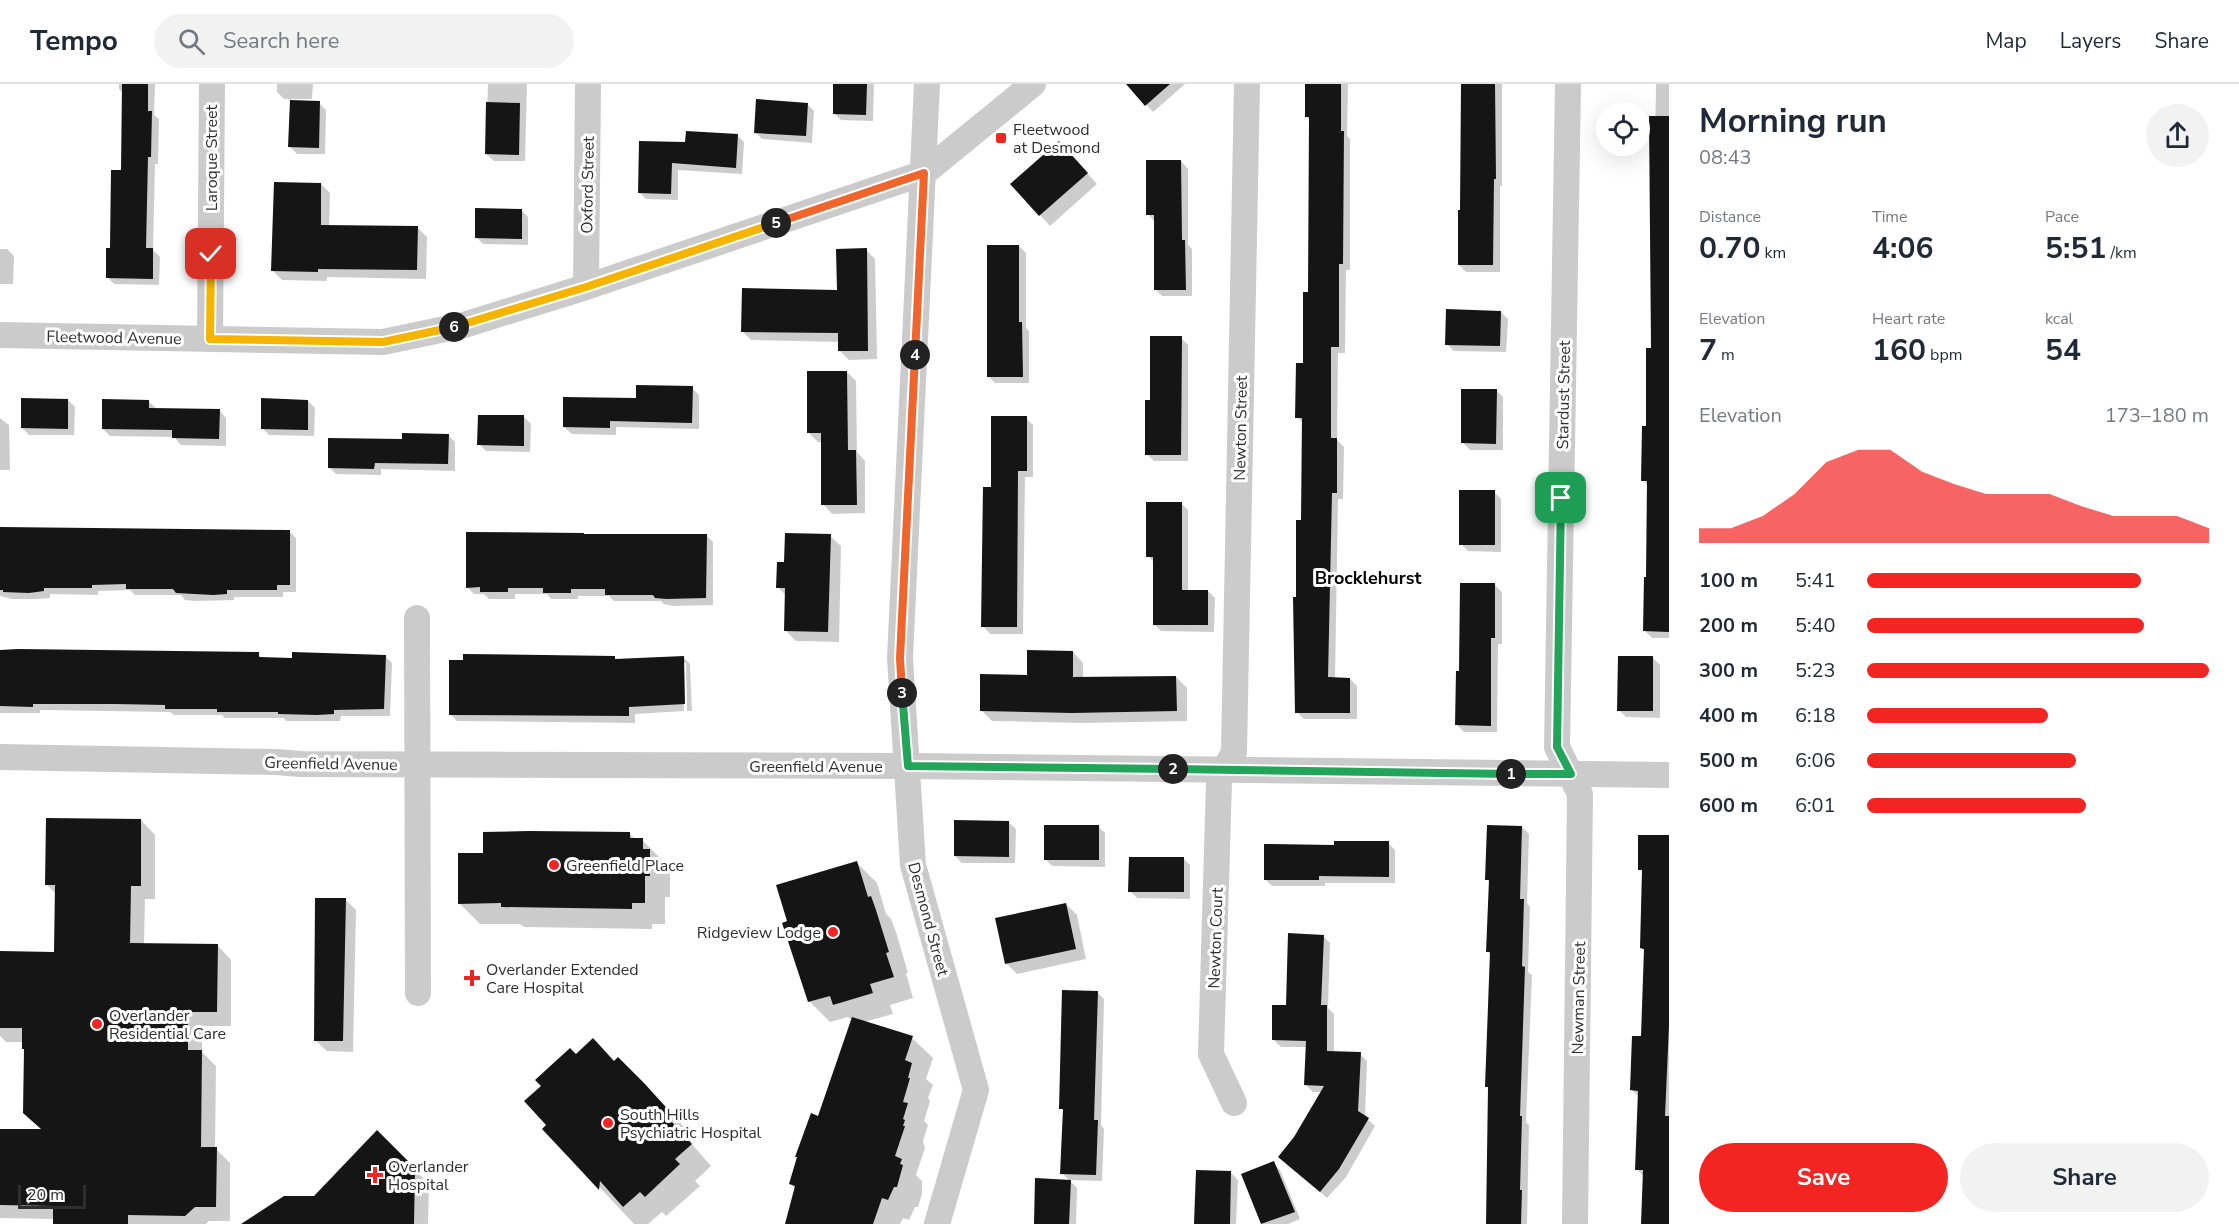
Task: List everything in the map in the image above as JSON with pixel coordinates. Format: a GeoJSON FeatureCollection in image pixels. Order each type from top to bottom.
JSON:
{"type":"FeatureCollection","features":[{"type":"Feature","properties":{"kind":"street","name":"Laroque Street"},"geometry":{"type":"LineString","coordinates":[[210,339],[212,84]]}},
{"type":"Feature","properties":{"kind":"street","name":"Oxford Street"},"geometry":{"type":"LineString","coordinates":[[586,287],[588,84]]}},
{"type":"Feature","properties":{"kind":"street","name":"Desmond Street"},"geometry":{"type":"LineString","coordinates":[[927,84],[900,658],[913,865],[976,1090],[937,1224]]}},
{"type":"Feature","properties":{"kind":"street","name":"Fleetwood Avenue"},"geometry":{"type":"LineString","coordinates":[[0,335],[383,342],[464,325],[586,287],[924,173],[1033,84]]}},
{"type":"Feature","properties":{"kind":"street","name":"Newton Street"},"geometry":{"type":"LineString","coordinates":[[1225,770],[1234,752],[1247,84]]}},
{"type":"Feature","properties":{"kind":"street","name":"Stardust Street"},"geometry":{"type":"LineString","coordinates":[[1568,84],[1557,747],[1571,774]]}},
{"type":"Feature","properties":{"kind":"street"},"geometry":{"type":"LineString","coordinates":[[417,618],[418,993]]}},
{"type":"Feature","properties":{"kind":"street","name":"Greenfield Avenue"},"geometry":{"type":"LineString","coordinates":[[0,757],[302,764],[908,766],[1669,775]]}},
{"type":"Feature","properties":{"kind":"street","name":"Newton Court"},"geometry":{"type":"LineString","coordinates":[[1225,770],[1219,781],[1211,1054],[1234,1102]]}},
{"type":"Feature","properties":{"kind":"street","name":"Newman Street"},"geometry":{"type":"LineString","coordinates":[[1571,774],[1580,794],[1575,1224]]}},
{"type":"Feature","properties":{"kind":"building"},"geometry":{"type":"Polygon","coordinates":[[[122,84],[148,84],[148,111],[152,111],[151,157],[148,157],[146,248],[153,248],[153,279],[106,278],[106,248],[110,248],[111,170],[121,170],[122,84]]]}},
{"type":"Feature","properties":{"kind":"building"},"geometry":{"type":"Polygon","coordinates":[[[833,84],[867,84],[866,115],[833,114],[833,84]]]}},
{"type":"Feature","properties":{"kind":"building"},"geometry":{"type":"Polygon","coordinates":[[[1126,84],[1170,84],[1145,106],[1126,84]]]}},
{"type":"Feature","properties":{"kind":"building"},"geometry":{"type":"Polygon","coordinates":[[[1305,84],[1341,84],[1341,131],[1344,131],[1343,264],[1339,264],[1339,347],[1331,347],[1331,438],[1337,438],[1337,493],[1332,493],[1328,677],[1350,678],[1350,713],[1295,713],[1293,597],[1296,597],[1296,520],[1301,520],[1302,418],[1295,418],[1296,363],[1303,363],[1303,292],[1308,292],[1309,117],[1305,117],[1305,84]]]}},
{"type":"Feature","properties":{"kind":"building"},"geometry":{"type":"Polygon","coordinates":[[[1461,84],[1495,84],[1496,179],[1494,179],[1493,265],[1458,265],[1461,84]]]}},
{"type":"Feature","properties":{"kind":"building"},"geometry":{"type":"Polygon","coordinates":[[[756,99],[808,103],[806,136],[754,133],[756,99]]]}},
{"type":"Feature","properties":{"kind":"building"},"geometry":{"type":"Polygon","coordinates":[[[290,100],[320,101],[319,148],[288,147],[290,100]]]}},
{"type":"Feature","properties":{"kind":"building"},"geometry":{"type":"Polygon","coordinates":[[[486,102],[520,103],[519,155],[485,154],[486,102]]]}},
{"type":"Feature","properties":{"kind":"building"},"geometry":{"type":"Polygon","coordinates":[[[1650,116],[1669,116],[1669,632],[1643,631],[1647,481],[1641,481],[1642,426],[1646,426],[1646,348],[1651,348],[1650,116]]]}},
{"type":"Feature","properties":{"kind":"building"},"geometry":{"type":"Polygon","coordinates":[[[686,131],[738,134],[736,168],[672,163],[671,194],[638,193],[639,141],[685,142],[686,131]]]}},
{"type":"Feature","properties":{"kind":"building"},"geometry":{"type":"Polygon","coordinates":[[[1059,141],[1088,173],[1039,216],[1010,184],[1059,141]]]}},
{"type":"Feature","properties":{"kind":"building"},"geometry":{"type":"Polygon","coordinates":[[[1146,160],[1181,160],[1182,240],[1185,240],[1186,290],[1154,290],[1154,215],[1146,215],[1146,160]]]}},
{"type":"Feature","properties":{"kind":"building"},"geometry":{"type":"Polygon","coordinates":[[[274,182],[321,183],[321,225],[418,226],[417,270],[271,271],[274,182]]]}},
{"type":"Feature","properties":{"kind":"building"},"geometry":{"type":"Polygon","coordinates":[[[475,208],[522,209],[522,239],[475,238],[475,208]]]}},
{"type":"Feature","properties":{"kind":"building"},"geometry":{"type":"Polygon","coordinates":[[[987,245],[1019,245],[1019,322],[1022,322],[1023,377],[987,377],[987,245]]]}},
{"type":"Feature","properties":{"kind":"building"},"geometry":{"type":"Polygon","coordinates":[[[867,248],[868,351],[838,351],[838,333],[741,332],[742,288],[837,290],[836,249],[867,248]]]}},
{"type":"Feature","properties":{"kind":"building"},"geometry":{"type":"Polygon","coordinates":[[[1446,309],[1501,311],[1500,346],[1445,345],[1446,309]]]}},
{"type":"Feature","properties":{"kind":"building"},"geometry":{"type":"Polygon","coordinates":[[[1150,336],[1182,336],[1181,455],[1145,455],[1145,400],[1150,400],[1150,336]]]}},
{"type":"Feature","properties":{"kind":"building"},"geometry":{"type":"Polygon","coordinates":[[[807,371],[847,371],[848,450],[856,450],[857,505],[821,505],[821,433],[807,433],[807,371]]]}},
{"type":"Feature","properties":{"kind":"building"},"geometry":{"type":"Polygon","coordinates":[[[636,385],[693,386],[692,423],[610,421],[610,428],[563,427],[563,397],[636,398],[636,385]]]}},
{"type":"Feature","properties":{"kind":"building"},"geometry":{"type":"Polygon","coordinates":[[[1461,389],[1497,389],[1496,444],[1461,443],[1461,389]]]}},
{"type":"Feature","properties":{"kind":"building"},"geometry":{"type":"Polygon","coordinates":[[[21,398],[68,399],[68,429],[21,428],[21,398]]]}},
{"type":"Feature","properties":{"kind":"building"},"geometry":{"type":"Polygon","coordinates":[[[261,398],[308,400],[308,430],[261,429],[261,398]]]}},
{"type":"Feature","properties":{"kind":"building"},"geometry":{"type":"Polygon","coordinates":[[[102,399],[149,400],[149,408],[220,409],[219,439],[172,438],[172,430],[102,429],[102,399]]]}},
{"type":"Feature","properties":{"kind":"building"},"geometry":{"type":"Polygon","coordinates":[[[478,415],[524,415],[524,446],[477,445],[478,415]]]}},
{"type":"Feature","properties":{"kind":"building"},"geometry":{"type":"Polygon","coordinates":[[[991,416],[1027,416],[1027,471],[1018,471],[1017,627],[981,627],[983,487],[991,487],[991,416]]]}},
{"type":"Feature","properties":{"kind":"building"},"geometry":{"type":"Polygon","coordinates":[[[402,433],[449,434],[448,464],[375,463],[374,469],[328,468],[328,438],[402,439],[402,433]]]}},
{"type":"Feature","properties":{"kind":"building"},"geometry":{"type":"Polygon","coordinates":[[[1459,490],[1495,490],[1495,545],[1459,545],[1459,490]]]}},
{"type":"Feature","properties":{"kind":"building"},"geometry":{"type":"Polygon","coordinates":[[[1146,502],[1182,502],[1182,590],[1208,590],[1208,625],[1153,625],[1153,557],[1146,557],[1146,502]]]}},
{"type":"Feature","properties":{"kind":"building"},"geometry":{"type":"Polygon","coordinates":[[[0,527],[290,530],[290,585],[277,585],[277,590],[227,590],[227,594],[213,595],[176,593],[173,589],[126,589],[126,584],[92,585],[92,588],[44,588],[44,591],[29,593],[3,592],[0,590],[0,527]]]}},
{"type":"Feature","properties":{"kind":"building"},"geometry":{"type":"Polygon","coordinates":[[[466,532],[707,534],[706,598],[666,599],[655,598],[653,595],[605,595],[605,589],[571,589],[571,593],[543,593],[543,588],[508,588],[508,592],[480,592],[480,587],[466,588],[466,532]]]}},
{"type":"Feature","properties":{"kind":"building"},"geometry":{"type":"Polygon","coordinates":[[[785,533],[831,534],[828,632],[784,631],[785,588],[776,588],[777,562],[784,562],[785,533]]]}},
{"type":"Feature","properties":{"kind":"building"},"geometry":{"type":"Polygon","coordinates":[[[1460,583],[1495,583],[1495,638],[1491,638],[1491,726],[1455,725],[1456,671],[1459,671],[1460,583]]]}},
{"type":"Feature","properties":{"kind":"building"},"geometry":{"type":"Polygon","coordinates":[[[0,650],[259,652],[259,657],[292,658],[292,652],[386,655],[384,709],[334,710],[334,714],[317,715],[278,714],[278,712],[217,712],[217,709],[165,709],[165,705],[0,706],[0,650]]]}},
{"type":"Feature","properties":{"kind":"building"},"geometry":{"type":"Polygon","coordinates":[[[1027,650],[1073,651],[1073,677],[1176,676],[1177,711],[1072,713],[980,711],[980,674],[1027,675],[1027,650]]]}},
{"type":"Feature","properties":{"kind":"building"},"geometry":{"type":"Polygon","coordinates":[[[463,654],[615,656],[615,659],[684,656],[685,704],[629,707],[629,716],[449,715],[449,660],[463,660],[463,654]]]}},
{"type":"Feature","properties":{"kind":"building"},"geometry":{"type":"Polygon","coordinates":[[[1618,656],[1653,656],[1653,711],[1617,711],[1618,656]]]}},
{"type":"Feature","properties":{"kind":"building","name":"Overlander Residential Care"},"geometry":{"type":"Polygon","coordinates":[[[46,818],[141,819],[141,886],[131,886],[130,943],[218,944],[217,1012],[188,1012],[188,1050],[202,1050],[201,1147],[217,1147],[216,1207],[195,1207],[185,1216],[128,1215],[128,1224],[53,1224],[53,1206],[0,1205],[0,1129],[41,1129],[23,1113],[22,1028],[0,1028],[0,951],[54,952],[55,885],[45,885],[46,818]]]}},
{"type":"Feature","properties":{"kind":"building"},"geometry":{"type":"Polygon","coordinates":[[[954,820],[1009,821],[1009,857],[954,856],[954,820]]]}},
{"type":"Feature","properties":{"kind":"building"},"geometry":{"type":"Polygon","coordinates":[[[1044,825],[1099,825],[1099,860],[1044,860],[1044,825]]]}},
{"type":"Feature","properties":{"kind":"building"},"geometry":{"type":"Polygon","coordinates":[[[1487,825],[1522,826],[1520,899],[1524,899],[1522,966],[1525,967],[1520,1116],[1522,1116],[1521,1224],[1486,1224],[1488,1087],[1485,1087],[1490,952],[1486,952],[1489,880],[1485,880],[1487,825]]]}},
{"type":"Feature","properties":{"kind":"building","name":"Greenfield Place"},"geometry":{"type":"Polygon","coordinates":[[[483,832],[630,832],[630,838],[643,838],[643,849],[650,849],[650,876],[645,876],[645,903],[632,903],[632,909],[501,907],[501,903],[458,904],[458,853],[483,853],[483,832]]]}},
{"type":"Feature","properties":{"kind":"building"},"geometry":{"type":"Polygon","coordinates":[[[1638,835],[1669,835],[1669,1026],[1665,1116],[1669,1116],[1669,1224],[1641,1224],[1643,1170],[1635,1170],[1638,1091],[1630,1090],[1632,1036],[1641,1036],[1644,949],[1640,948],[1642,870],[1638,870],[1638,835]]]}},
{"type":"Feature","properties":{"kind":"building"},"geometry":{"type":"Polygon","coordinates":[[[1334,841],[1389,841],[1389,877],[1319,876],[1319,880],[1264,880],[1264,844],[1334,845],[1334,841]]]}},
{"type":"Feature","properties":{"kind":"building"},"geometry":{"type":"Polygon","coordinates":[[[1129,857],[1184,857],[1184,892],[1128,892],[1129,857]]]}},
{"type":"Feature","properties":{"kind":"building","name":"Ridgeview Lodge"},"geometry":{"type":"Polygon","coordinates":[[[857,861],[868,897],[871,896],[876,910],[894,977],[870,984],[873,993],[833,1005],[830,996],[808,1002],[782,923],[787,921],[776,885],[857,861]]]}},
{"type":"Feature","properties":{"kind":"building"},"geometry":{"type":"Polygon","coordinates":[[[315,898],[346,898],[343,1041],[314,1041],[315,898]]]}},
{"type":"Feature","properties":{"kind":"building"},"geometry":{"type":"Polygon","coordinates":[[[1066,903],[1076,949],[1005,964],[995,918],[1066,903]]]}},
{"type":"Feature","properties":{"kind":"building"},"geometry":{"type":"Polygon","coordinates":[[[1288,933],[1324,935],[1321,1005],[1327,1005],[1327,1051],[1361,1052],[1358,1111],[1369,1118],[1339,1169],[1320,1192],[1278,1157],[1294,1137],[1324,1086],[1304,1085],[1306,1041],[1272,1040],[1272,1005],[1286,1005],[1288,933]]]}},
{"type":"Feature","properties":{"kind":"building"},"geometry":{"type":"Polygon","coordinates":[[[1062,990],[1098,991],[1094,1120],[1098,1120],[1096,1175],[1060,1174],[1063,1109],[1059,1109],[1062,990]]]}},
{"type":"Feature","properties":{"kind":"building"},"geometry":{"type":"Polygon","coordinates":[[[852,1017],[913,1036],[905,1060],[912,1063],[903,1102],[908,1103],[903,1119],[905,1120],[903,1126],[905,1126],[895,1156],[902,1159],[900,1164],[903,1165],[897,1187],[894,1187],[888,1200],[882,1198],[873,1224],[785,1224],[795,1186],[789,1184],[797,1157],[795,1157],[811,1113],[818,1116],[852,1017]]]}},
{"type":"Feature","properties":{"kind":"building","name":"South Hills Psychiatric Hospital"},"geometry":{"type":"Polygon","coordinates":[[[593,1038],[614,1061],[618,1057],[644,1083],[674,1116],[670,1120],[692,1144],[675,1159],[680,1164],[645,1197],[640,1192],[623,1207],[600,1181],[599,1190],[542,1129],[546,1125],[524,1101],[541,1086],[535,1080],[570,1048],[576,1054],[593,1038]]]}},
{"type":"Feature","properties":{"kind":"building","name":"Overlander Hospital"},"geometry":{"type":"Polygon","coordinates":[[[377,1130],[415,1168],[414,1224],[241,1224],[284,1196],[314,1196],[377,1130]]]}},
{"type":"Feature","properties":{"kind":"building"},"geometry":{"type":"Polygon","coordinates":[[[1274,1161],[1295,1212],[1261,1224],[1241,1174],[1274,1161]]]}},
{"type":"Feature","properties":{"kind":"building"},"geometry":{"type":"Polygon","coordinates":[[[1196,1170],[1231,1171],[1230,1224],[1194,1224],[1196,1170]]]}},
{"type":"Feature","properties":{"kind":"building"},"geometry":{"type":"Polygon","coordinates":[[[1035,1178],[1071,1180],[1069,1224],[1034,1224],[1035,1178]]]}},
{"type":"Feature","properties":{"kind":"place","name":"Fleetwood at Desmond"},"geometry":{"type":"Point","coordinates":[1001,138]}},
{"type":"Feature","properties":{"kind":"place","name":"Greenfield Place"},"geometry":{"type":"Point","coordinates":[554,865]}},
{"type":"Feature","properties":{"kind":"place","name":"Ridgeview Lodge"},"geometry":{"type":"Point","coordinates":[833,932]}},
{"type":"Feature","properties":{"kind":"place","name":"Overlander Extended Care Hospital"},"geometry":{"type":"Point","coordinates":[472,978]}},
{"type":"Feature","properties":{"kind":"place","name":"Overlander Residential Care"},"geometry":{"type":"Point","coordinates":[97,1024]}},
{"type":"Feature","properties":{"kind":"place","name":"South Hills Psychiatric Hospital"},"geometry":{"type":"Point","coordinates":[608,1123]}},
{"type":"Feature","properties":{"kind":"place","name":"Overlander Hospital"},"geometry":{"type":"Point","coordinates":[375,1175]}},
{"type":"Feature","properties":{"kind":"district","name":"Brocklehurst"},"geometry":{"type":"Point","coordinates":[1368,578]}},
{"type":"Feature","properties":{"kind":"route"},"geometry":{"type":"LineString","coordinates":[[211,254],[210,339],[383,342],[464,325],[586,287],[924,173],[900,658],[908,766],[1571,774],[1557,747],[1561,498]]}}]}
